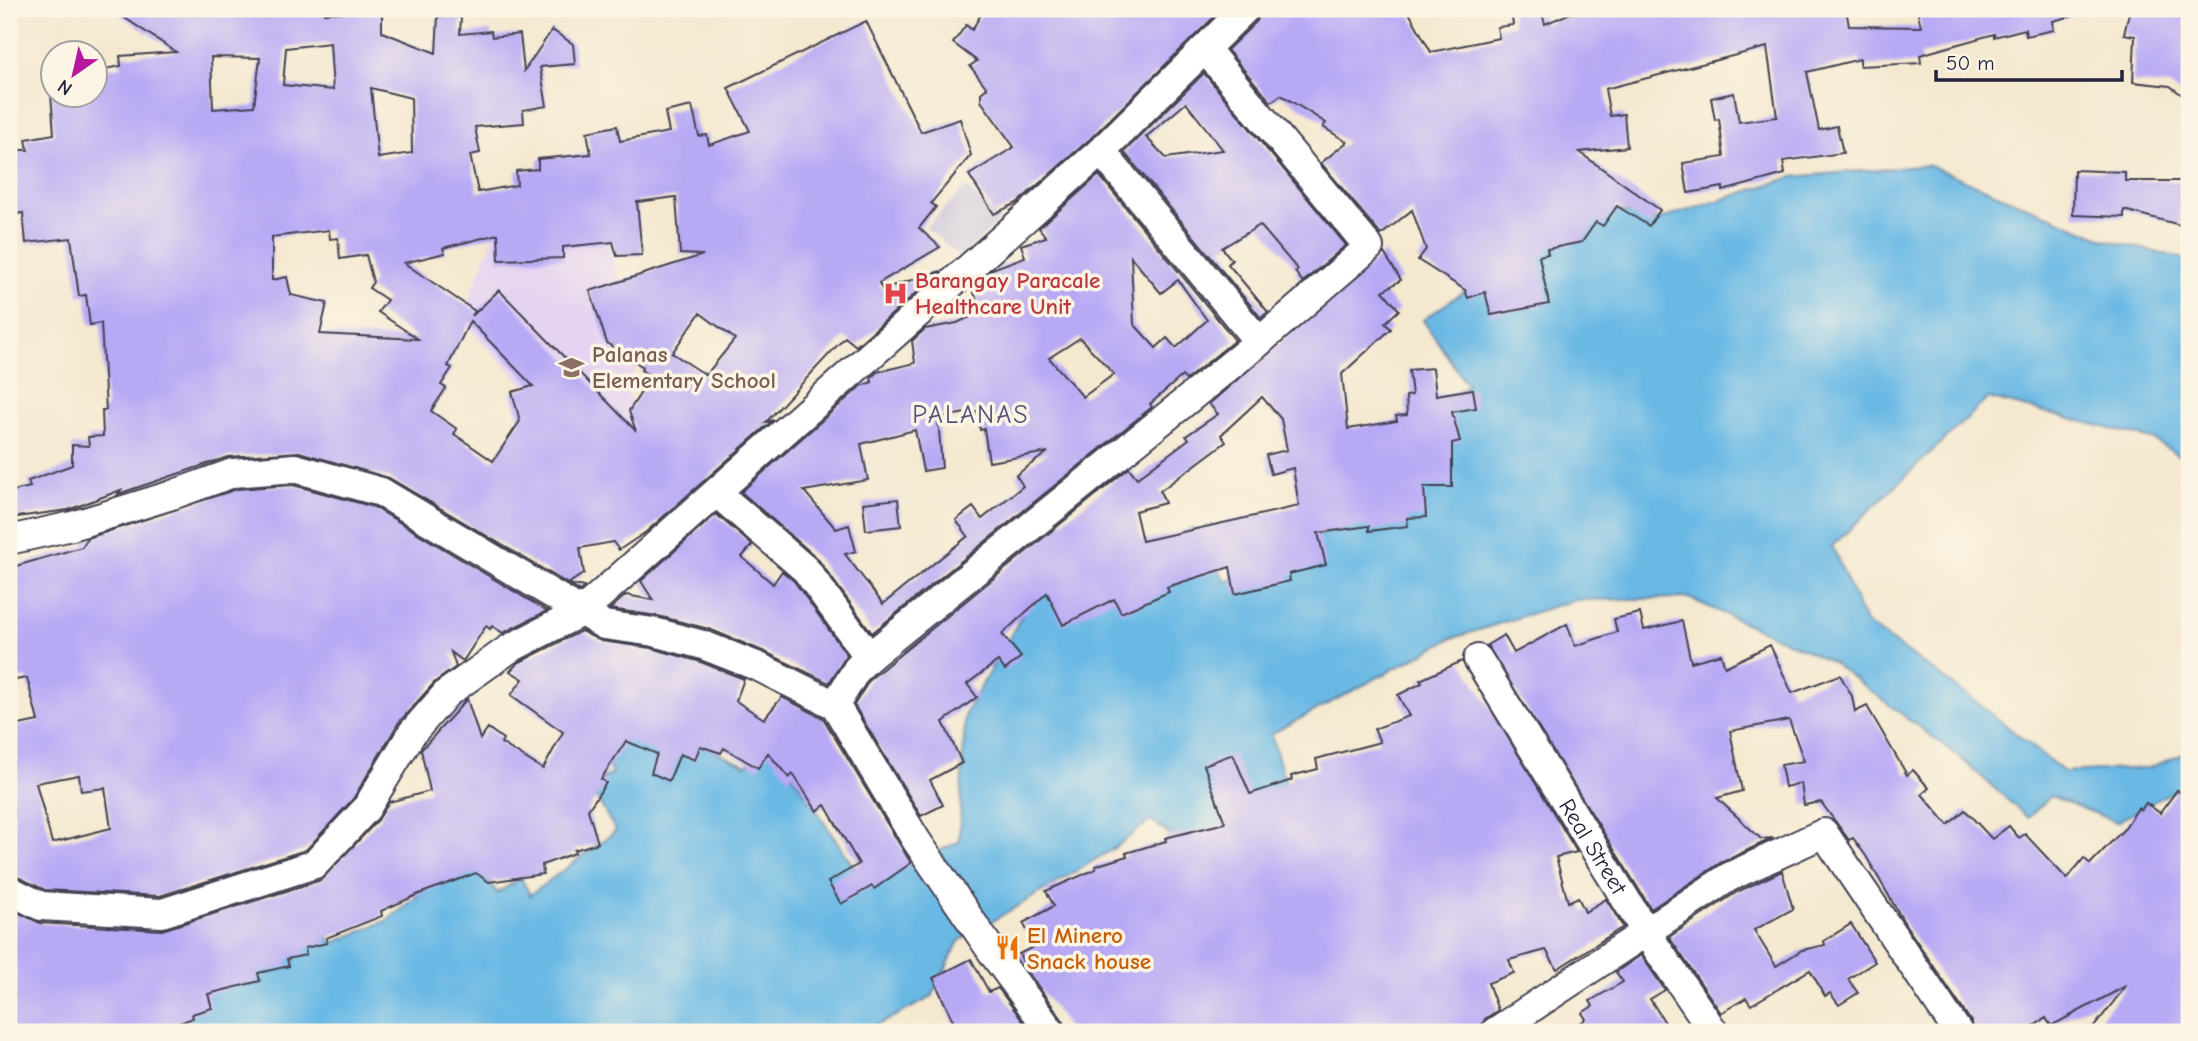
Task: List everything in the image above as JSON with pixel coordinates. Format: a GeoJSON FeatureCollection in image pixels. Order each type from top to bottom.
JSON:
{"type":"FeatureCollection","features":[{"type":"Feature","properties":{"kind":"street"},"geometry":{"type":"LineString","coordinates":[[9,890],[41,906],[162,913],[315,864],[366,809],[412,733],[447,693],[509,649],[581,612],[1101,150],[1245,9]]}},
{"type":"Feature","properties":{"kind":"street"},"geometry":{"type":"LineString","coordinates":[[835,705],[857,669],[869,657],[1259,341],[1369,247],[1206,50]]}},
{"type":"Feature","properties":{"kind":"street"},"geometry":{"type":"LineString","coordinates":[[1101,150],[1259,341]]}},
{"type":"Feature","properties":{"kind":"street"},"geometry":{"type":"LineString","coordinates":[[9,540],[72,526],[172,495],[233,472],[295,468],[381,492],[604,625],[654,632],[703,645],[759,667],[835,705],[916,839],[995,956],[1051,1032]]}},
{"type":"Feature","properties":{"kind":"street"},"geometry":{"type":"LineString","coordinates":[[717,493],[806,570],[869,657]]}},
{"type":"Feature","properties":{"kind":"street","name":"Real Street"},"geometry":{"type":"LineString","coordinates":[[1478,659],[1647,934],[1714,1032]]}},
{"type":"Feature","properties":{"kind":"street"},"geometry":{"type":"LineString","coordinates":[[1495,1032],[1647,934],[1729,877],[1824,833],[1958,1032]]}},
{"type":"Feature","properties":{"kind":"shaded area"},"geometry":{"type":"Polygon","coordinates":[[[966,187],[1000,220],[961,258],[926,227],[966,187]]]}},
{"type":"Feature","properties":{"kind":"shaded area","name":"Palanas Elementary School"},"geometry":{"type":"Polygon","coordinates":[[[605,219],[615,269],[651,345],[624,389],[660,449],[618,482],[461,320],[494,236],[605,219]]]}},
{"type":"Feature","properties":{"kind":"water"},"geometry":{"type":"Polygon","coordinates":[[[1929,165],[2106,240],[2189,260],[2189,462],[2152,439],[1988,398],[1832,546],[1865,622],[1974,700],[2064,772],[2148,768],[2189,752],[2189,790],[2180,787],[2117,822],[2051,796],[2028,818],[1957,755],[1830,661],[1689,598],[1574,600],[1450,639],[1271,734],[1290,798],[1186,847],[1151,820],[1113,849],[959,941],[932,997],[864,1032],[126,1032],[322,930],[333,943],[388,920],[472,853],[497,893],[521,878],[530,895],[616,831],[589,785],[612,774],[579,690],[746,765],[773,746],[865,883],[959,842],[965,714],[1038,588],[1194,528],[1226,582],[1362,515],[1435,409],[1467,385],[1423,320],[1589,204],[1658,220],[1792,177],[1929,165]]]}},
{"type":"Feature","properties":{"kind":"building"},"geometry":{"type":"Polygon","coordinates":[[[206,9],[323,9],[324,13],[382,11],[382,32],[436,53],[438,16],[461,17],[460,34],[491,31],[492,37],[520,34],[524,71],[552,30],[573,44],[575,64],[540,67],[547,106],[523,110],[524,123],[475,127],[480,153],[470,155],[478,192],[517,185],[516,171],[538,169],[538,159],[591,154],[587,132],[617,126],[620,141],[669,132],[665,112],[692,106],[699,136],[707,135],[709,145],[750,131],[728,88],[866,21],[921,132],[960,119],[971,155],[931,203],[936,207],[919,228],[940,247],[879,283],[882,289],[941,271],[856,346],[845,337],[766,422],[773,420],[646,532],[619,550],[613,542],[580,548],[584,573],[568,584],[389,478],[299,452],[228,457],[118,494],[121,490],[68,510],[9,518],[9,492],[30,487],[28,481],[72,465],[72,445],[89,446],[88,437],[103,436],[102,410],[106,410],[101,323],[90,325],[86,295],[79,296],[71,238],[26,243],[23,213],[9,215],[9,150],[28,150],[26,139],[54,134],[52,108],[108,108],[108,68],[121,66],[120,56],[176,52],[116,12],[206,15],[206,9]],[[330,43],[286,48],[283,85],[333,90],[330,43]],[[211,57],[213,109],[254,106],[260,58],[211,57]],[[371,88],[378,158],[412,153],[411,98],[371,88]],[[676,197],[637,202],[642,255],[617,256],[613,242],[563,247],[563,258],[499,260],[498,234],[443,248],[445,253],[404,263],[475,311],[472,316],[499,290],[636,431],[629,411],[651,377],[641,370],[643,367],[607,343],[590,291],[703,255],[680,254],[676,197]],[[329,230],[272,237],[272,280],[287,277],[291,295],[327,303],[320,334],[418,339],[378,312],[387,300],[369,288],[373,282],[366,255],[340,259],[338,238],[330,239],[329,230]],[[700,313],[672,353],[706,375],[735,339],[700,313]],[[470,321],[448,366],[452,368],[441,385],[446,388],[431,411],[457,429],[454,434],[493,461],[520,421],[512,392],[533,386],[470,321]]]}},
{"type":"Feature","properties":{"kind":"building"},"geometry":{"type":"Polygon","coordinates":[[[984,9],[1222,9],[1090,139],[1017,203],[994,214],[969,175],[1014,147],[981,101],[981,93],[987,88],[970,66],[977,61],[953,43],[966,25],[972,30],[984,9]]]}},
{"type":"Feature","properties":{"kind":"building"},"geometry":{"type":"Polygon","coordinates":[[[1261,9],[1407,9],[1431,52],[1499,38],[1497,27],[1513,25],[1511,9],[1534,9],[1535,15],[1542,13],[1545,24],[1580,9],[1800,9],[1800,14],[1846,9],[1849,26],[1921,27],[1917,9],[2075,9],[2076,15],[2053,21],[2054,30],[2026,36],[2025,29],[1994,37],[1994,34],[1920,55],[1921,63],[1860,66],[1860,59],[1807,72],[1819,130],[1837,126],[1843,153],[1783,161],[1785,174],[1723,191],[1723,187],[1688,193],[1683,163],[1724,157],[1719,119],[1715,120],[1711,98],[1734,93],[1739,122],[1777,117],[1767,47],[1605,89],[1610,116],[1624,114],[1627,147],[1579,152],[1660,210],[1649,226],[1617,206],[1603,226],[1596,222],[1582,242],[1547,249],[1548,254],[1539,256],[1549,304],[1491,315],[1485,292],[1468,298],[1465,290],[1418,260],[1426,249],[1412,210],[1381,235],[1321,163],[1347,142],[1323,127],[1326,123],[1281,95],[1271,102],[1227,50],[1257,21],[1261,9]]]}},
{"type":"Feature","properties":{"kind":"building"},"geometry":{"type":"Polygon","coordinates":[[[2130,9],[2189,9],[2189,100],[2170,86],[2133,82],[2135,36],[2124,34],[2130,9]]]}},
{"type":"Feature","properties":{"kind":"building"},"geometry":{"type":"Polygon","coordinates":[[[1204,73],[1346,245],[1303,282],[1295,272],[1298,270],[1260,225],[1222,248],[1232,260],[1228,264],[1268,312],[1261,318],[1124,152],[1204,73]],[[1186,103],[1146,137],[1166,158],[1223,150],[1186,103]]]}},
{"type":"Feature","properties":{"kind":"building"},"geometry":{"type":"Polygon","coordinates":[[[2074,170],[2125,172],[2125,181],[2186,181],[2180,225],[2124,210],[2124,217],[2073,215],[2074,170]]]}},
{"type":"Feature","properties":{"kind":"building"},"geometry":{"type":"Polygon","coordinates":[[[1099,175],[1235,340],[1186,380],[1182,376],[1150,404],[1152,407],[872,633],[817,558],[741,492],[861,386],[872,382],[871,378],[877,372],[915,363],[912,341],[925,329],[957,323],[981,312],[972,287],[992,269],[1025,257],[1021,245],[1046,237],[1039,228],[1099,175]],[[1131,257],[1134,324],[1156,348],[1167,338],[1176,348],[1207,320],[1178,280],[1161,293],[1131,257]],[[1080,338],[1049,358],[1083,397],[1114,374],[1080,338]],[[977,411],[938,418],[942,468],[923,471],[915,430],[861,444],[868,480],[804,491],[836,529],[849,525],[856,551],[845,554],[883,604],[968,536],[956,520],[973,507],[982,519],[1023,486],[1016,475],[1048,452],[989,462],[984,429],[980,430],[977,411]]]}},
{"type":"Feature","properties":{"kind":"building"},"geometry":{"type":"Polygon","coordinates":[[[1384,253],[1401,280],[1383,291],[1399,310],[1385,323],[1391,329],[1342,374],[1348,429],[1397,421],[1396,416],[1407,415],[1406,396],[1412,395],[1409,370],[1433,368],[1436,395],[1473,389],[1476,408],[1452,412],[1460,441],[1452,443],[1452,487],[1424,487],[1426,517],[1407,518],[1408,526],[1369,531],[1369,526],[1318,533],[1326,565],[1289,574],[1290,581],[1235,594],[1230,567],[1167,587],[1169,592],[1121,613],[1114,599],[1063,625],[1047,593],[1002,634],[1021,657],[1005,670],[998,661],[967,684],[977,697],[943,722],[962,763],[930,780],[943,805],[921,816],[854,705],[870,679],[1129,468],[1137,478],[1189,439],[1186,436],[1218,414],[1209,404],[1384,253]],[[1262,397],[1221,435],[1226,442],[1160,491],[1165,503],[1135,511],[1142,541],[1299,506],[1293,468],[1271,474],[1266,455],[1287,450],[1281,419],[1262,397]]]}},
{"type":"Feature","properties":{"kind":"building"},"geometry":{"type":"Polygon","coordinates":[[[293,485],[374,507],[547,611],[503,633],[492,626],[490,629],[486,626],[463,661],[451,652],[456,667],[435,682],[399,722],[353,799],[306,850],[160,896],[45,890],[9,873],[9,820],[14,819],[9,768],[13,765],[9,727],[38,721],[27,678],[9,681],[9,568],[82,547],[88,538],[237,489],[293,485]],[[79,775],[36,783],[52,843],[111,828],[105,788],[81,791],[79,775]]]}},
{"type":"Feature","properties":{"kind":"building"},"geometry":{"type":"Polygon","coordinates":[[[898,499],[901,526],[866,530],[863,503],[898,499]]]}},
{"type":"Feature","properties":{"kind":"building"},"geometry":{"type":"Polygon","coordinates":[[[716,514],[752,545],[742,557],[773,584],[782,571],[794,581],[847,655],[829,683],[709,629],[658,616],[610,609],[626,595],[653,600],[641,581],[716,514]]]}},
{"type":"Feature","properties":{"kind":"building"},"geometry":{"type":"Polygon","coordinates":[[[568,584],[584,587],[580,591],[568,584]]]}},
{"type":"Feature","properties":{"kind":"building"},"geometry":{"type":"Polygon","coordinates":[[[1640,613],[1644,630],[1682,621],[1691,662],[1721,654],[1725,667],[1770,645],[1792,693],[1840,675],[1852,696],[1855,712],[1867,706],[1907,775],[1913,770],[1929,788],[1922,794],[1948,825],[1965,810],[1992,839],[2009,826],[2019,838],[2025,834],[2067,879],[2084,858],[2090,864],[2124,829],[2138,808],[2141,810],[2146,803],[2160,813],[2177,790],[2189,799],[2189,1032],[2090,1032],[2126,986],[2051,1026],[2046,1018],[2025,1032],[1974,1032],[1972,1023],[1905,924],[1853,838],[1849,840],[1821,802],[1804,805],[1801,783],[1785,787],[1781,765],[1804,761],[1789,720],[1730,731],[1742,791],[1717,798],[1761,839],[1773,838],[1720,863],[1651,909],[1487,645],[1504,635],[1514,653],[1567,624],[1575,646],[1617,632],[1614,619],[1640,613]]]}},
{"type":"Feature","properties":{"kind":"building"},"geometry":{"type":"Polygon","coordinates":[[[581,631],[601,641],[651,648],[698,661],[744,679],[736,701],[764,719],[782,697],[823,718],[911,863],[874,889],[872,886],[841,904],[828,882],[859,864],[825,805],[817,811],[793,774],[789,778],[768,753],[758,768],[724,748],[721,753],[700,746],[695,760],[680,754],[669,781],[651,773],[657,754],[626,741],[601,779],[606,783],[588,810],[598,843],[574,850],[575,853],[542,865],[543,874],[489,882],[476,873],[419,894],[381,911],[382,916],[326,938],[327,943],[305,948],[306,955],[287,959],[289,966],[258,973],[260,981],[208,994],[212,1008],[192,1014],[193,1018],[177,1024],[139,1032],[9,1032],[9,908],[40,923],[162,930],[321,880],[378,820],[389,802],[430,791],[421,750],[467,699],[480,739],[488,728],[503,739],[501,743],[543,769],[563,732],[511,695],[523,679],[510,671],[518,663],[581,631]]]}},
{"type":"Feature","properties":{"kind":"building"},"geometry":{"type":"Polygon","coordinates":[[[1462,661],[1577,852],[1556,857],[1568,902],[1578,897],[1585,912],[1606,899],[1623,927],[1557,969],[1546,950],[1509,960],[1514,973],[1488,983],[1498,1010],[1485,1019],[1478,1032],[1067,1032],[1064,1022],[1030,975],[1019,954],[1035,946],[1023,923],[1054,906],[1046,891],[1096,869],[1095,866],[1127,856],[1126,853],[1166,841],[1165,838],[1225,823],[1204,765],[1233,754],[1250,794],[1292,780],[1291,776],[1318,769],[1316,759],[1380,742],[1374,729],[1409,716],[1398,695],[1422,683],[1420,680],[1462,661]]]}},
{"type":"Feature","properties":{"kind":"building"},"geometry":{"type":"Polygon","coordinates":[[[1782,871],[1793,909],[1754,930],[1776,966],[1802,950],[1825,945],[1824,941],[1851,924],[1875,962],[1848,979],[1858,993],[1839,1005],[1830,993],[1825,996],[1810,970],[1751,1005],[1746,998],[1721,1013],[1669,937],[1737,892],[1782,871]]]}},
{"type":"Feature","properties":{"kind":"building"},"geometry":{"type":"Polygon","coordinates":[[[1641,955],[1665,990],[1650,999],[1671,1032],[1567,1032],[1586,1019],[1582,1013],[1593,1006],[1590,1001],[1623,982],[1616,972],[1641,955]]]}},
{"type":"Feature","properties":{"kind":"building"},"geometry":{"type":"Polygon","coordinates":[[[971,959],[989,992],[998,988],[1031,1032],[958,1032],[933,978],[971,959]]]}},
{"type":"Feature","properties":{"kind":"place","name":"Barangay Paracale Healthcare Unit"},"geometry":{"type":"Point","coordinates":[895,293]}},
{"type":"Feature","properties":{"kind":"place","name":"Palanas Elementary School"},"geometry":{"type":"Point","coordinates":[572,367]}},
{"type":"Feature","properties":{"kind":"place","name":"El Minero Snack house"},"geometry":{"type":"Point","coordinates":[1007,948]}},
{"type":"Feature","properties":{"kind":"district","name":"PALANAS"},"geometry":{"type":"Point","coordinates":[971,415]}}]}
